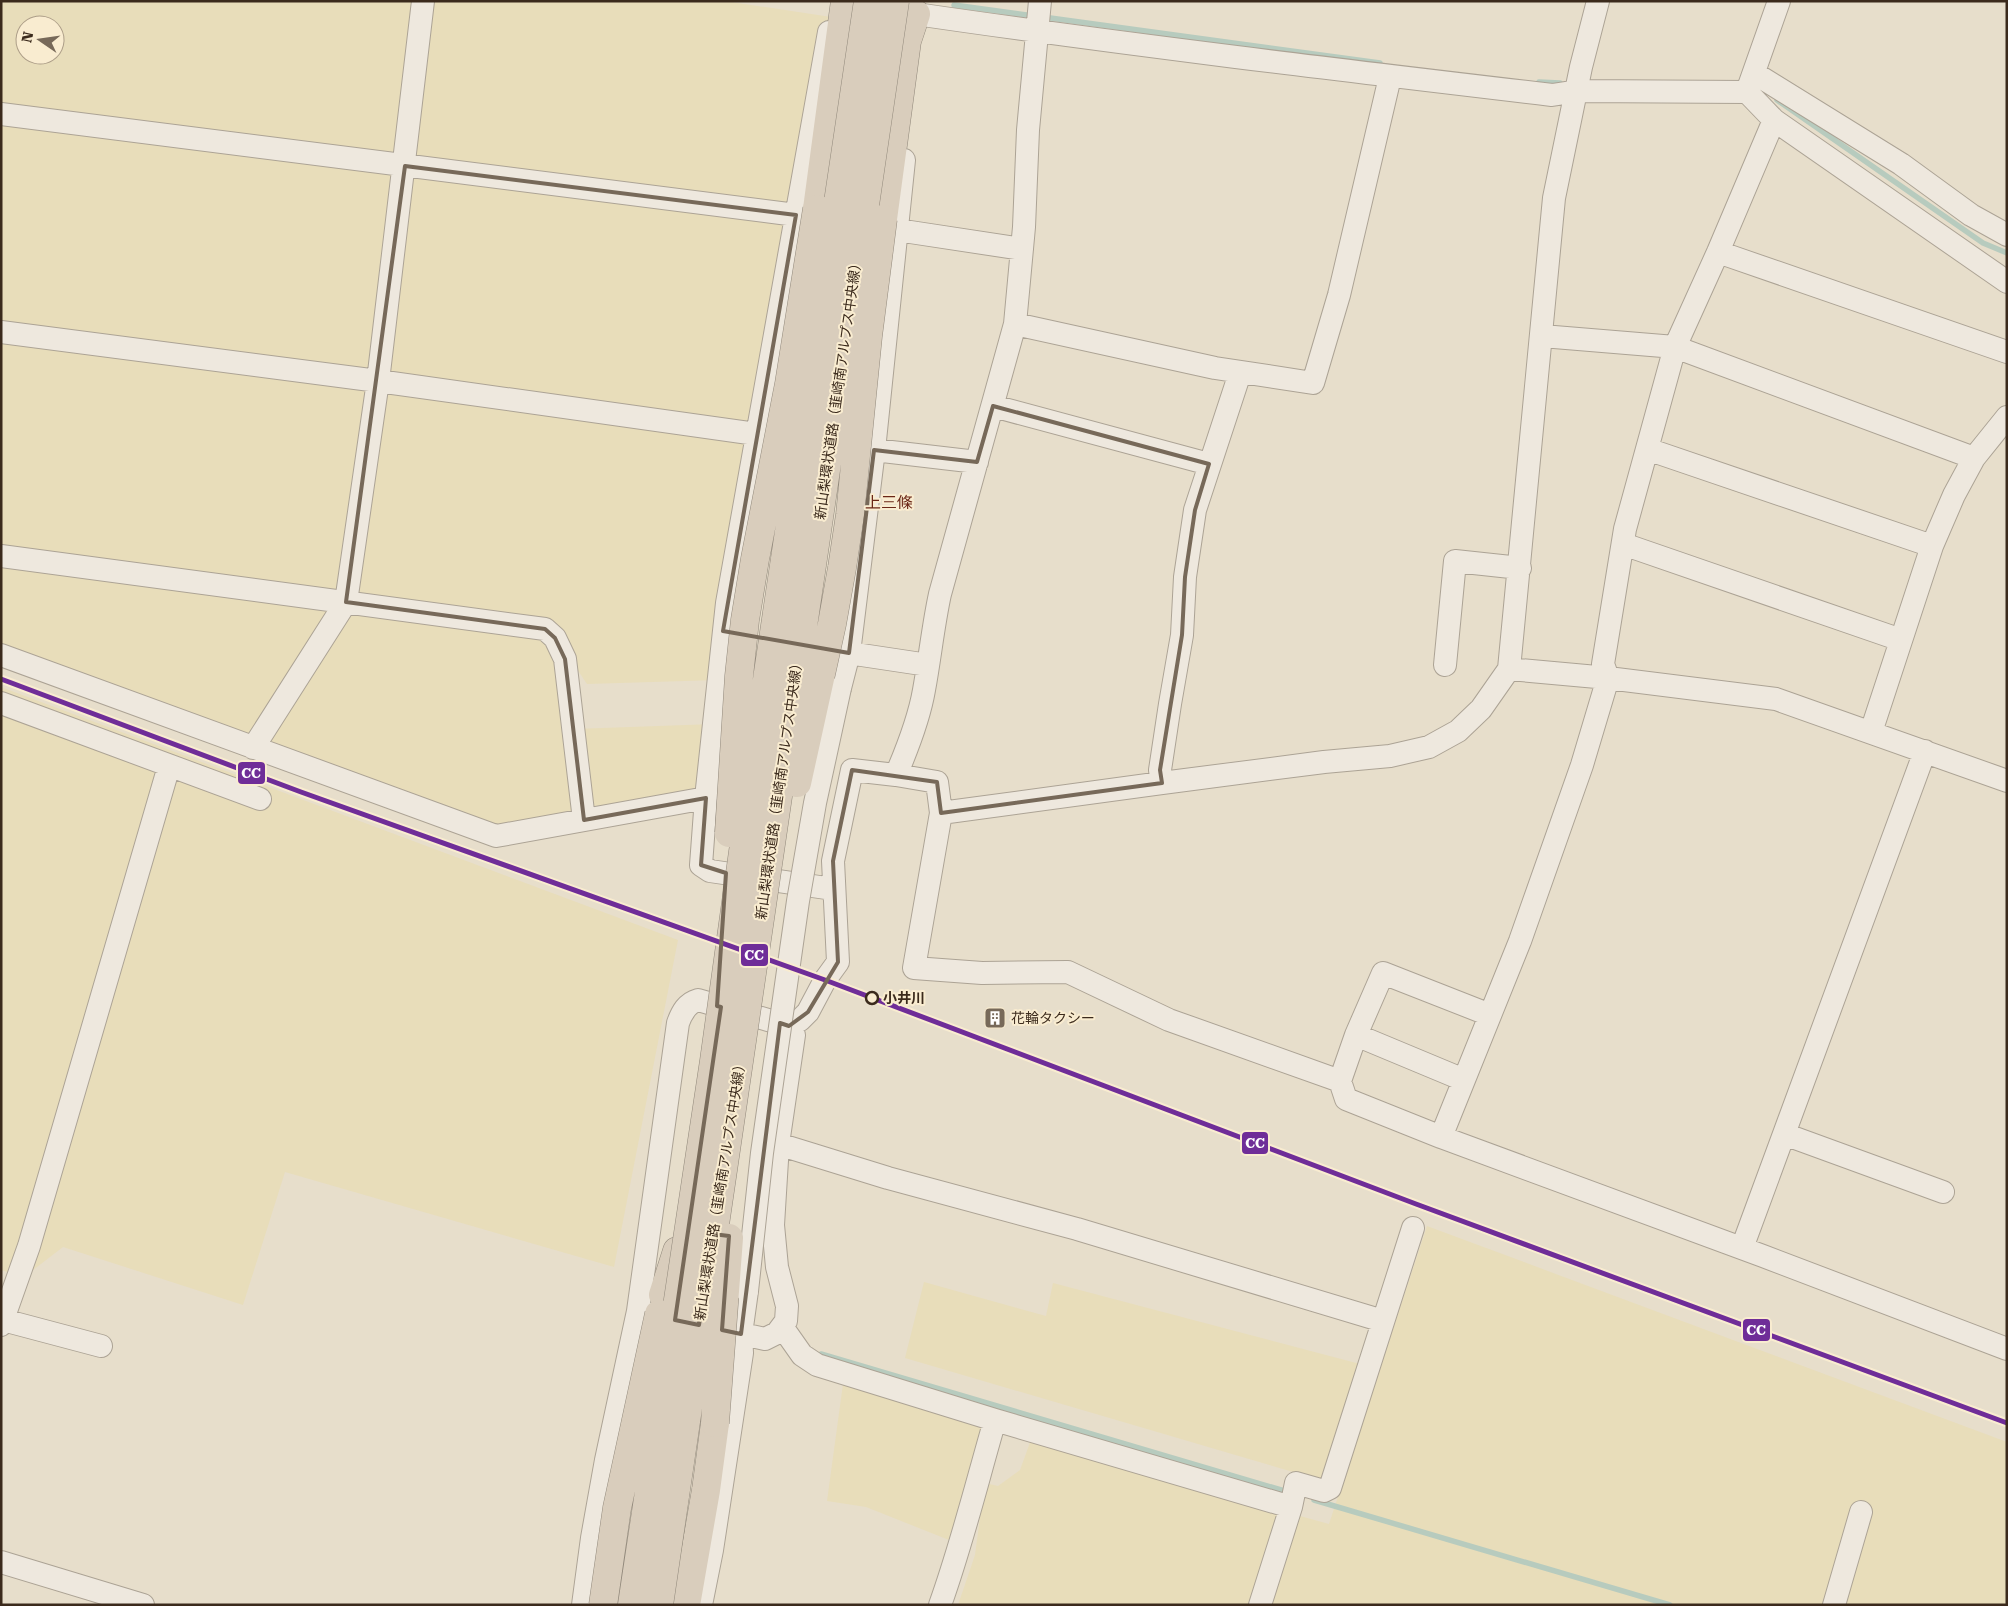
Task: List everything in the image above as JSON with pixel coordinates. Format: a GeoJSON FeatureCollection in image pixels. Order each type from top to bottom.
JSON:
{"type":"FeatureCollection","features":[{"type":"Feature","properties":{"kind":"highway","name":"新山梨環状道路（韮崎南アルプス中央線）"},"geometry":{"type":"LineString","coordinates":[[659,1605],[723,1168],[726,1065],[765,693],[868,1]]}},
{"type":"Feature","properties":{"kind":"highway","name":"新山梨環状道路（韮崎南アルプス中央線）"},"geometry":{"type":"LineString","coordinates":[[632,1605],[692,1204],[726,1065],[910,6]]}},
{"type":"Feature","properties":{"kind":"highway"},"geometry":{"type":"LineString","coordinates":[[726,1065],[832,624],[842,568],[850,515],[866,345],[890,225],[910,6]]}},
{"type":"Feature","properties":{"kind":"highway"},"geometry":{"type":"LineString","coordinates":[[726,1065],[739,676],[745,620],[755,559],[789,384],[806,212],[838,9]]}},
{"type":"Feature","properties":{"kind":"highway"},"geometry":{"type":"LineString","coordinates":[[686,1605],[705,1499],[715,1423],[730,1217],[723,1168]]}},
{"type":"Feature","properties":{"kind":"highway"},"geometry":{"type":"LineString","coordinates":[[602,1605],[617,1508],[663,1295],[692,1204]]}},
{"type":"Feature","properties":{"kind":"street"},"geometry":{"type":"LineString","coordinates":[[253,748],[346,602],[378,381],[405,166],[423,1]]}},
{"type":"Feature","properties":{"kind":"street"},"geometry":{"type":"LineString","coordinates":[[941,813],[1162,783],[1390,756],[1429,747],[1458,730],[1481,709],[1509,669],[1554,198],[1578,91],[1581,67],[1598,1]]}},
{"type":"Feature","properties":{"kind":"street"},"geometry":{"type":"LineString","coordinates":[[1751,82],[1779,1]]}},
{"type":"Feature","properties":{"kind":"street"},"geometry":{"type":"LineString","coordinates":[[910,6],[1038,16],[1390,77],[1552,95],[1578,91],[1751,82],[1901,164],[1971,215],[2007,235]]}},
{"type":"Feature","properties":{"kind":"street"},"geometry":{"type":"LineString","coordinates":[[896,774],[918,717],[940,594],[1015,324],[1038,16]]}},
{"type":"Feature","properties":{"kind":"street"},"geometry":{"type":"LineString","coordinates":[[1015,324],[1240,373],[1313,383],[1339,295],[1390,77]]}},
{"type":"Feature","properties":{"kind":"street"},"geometry":{"type":"LineString","coordinates":[[1751,82],[1774,120],[2007,282]]}},
{"type":"Feature","properties":{"kind":"street"},"geometry":{"type":"LineString","coordinates":[[1,114],[405,166],[806,212],[756,434],[723,631],[701,865],[710,871],[833,889]]}},
{"type":"Feature","properties":{"kind":"street"},"geometry":{"type":"LineString","coordinates":[[1441,1137],[1520,942],[1582,765],[1608,678],[1603,664],[1622,544],[1674,347],[1718,252],[1774,120]]}},
{"type":"Feature","properties":{"kind":"street"},"geometry":{"type":"LineString","coordinates":[[701,1605],[742,1353],[741,1334],[762,1153],[795,920],[815,803],[848,653],[874,450],[890,225],[1022,249]]}},
{"type":"Feature","properties":{"kind":"street"},"geometry":{"type":"LineString","coordinates":[[1718,252],[2007,352]]}},
{"type":"Feature","properties":{"kind":"street"},"geometry":{"type":"LineString","coordinates":[[1,332],[378,381],[756,434]]}},
{"type":"Feature","properties":{"kind":"street"},"geometry":{"type":"LineString","coordinates":[[1542,336],[1674,347],[1974,458]]}},
{"type":"Feature","properties":{"kind":"street"},"geometry":{"type":"LineString","coordinates":[[1162,783],[1160,770],[1182,635],[1185,577],[1195,510],[1240,373]]}},
{"type":"Feature","properties":{"kind":"street"},"geometry":{"type":"LineString","coordinates":[[993,406],[1209,464]]}},
{"type":"Feature","properties":{"kind":"street"},"geometry":{"type":"LineString","coordinates":[[1871,732],[1932,546],[1954,495],[1974,458],[2004,424]]}},
{"type":"Feature","properties":{"kind":"street"},"geometry":{"type":"LineString","coordinates":[[1647,449],[1932,546]]}},
{"type":"Feature","properties":{"kind":"street"},"geometry":{"type":"LineString","coordinates":[[874,450],[977,462]]}},
{"type":"Feature","properties":{"kind":"street"},"geometry":{"type":"LineString","coordinates":[[1622,544],[1901,640]]}},
{"type":"Feature","properties":{"kind":"street"},"geometry":{"type":"LineString","coordinates":[[1,556],[546,629],[555,638],[565,659],[584,820]]}},
{"type":"Feature","properties":{"kind":"street"},"geometry":{"type":"LineString","coordinates":[[1445,666],[1455,561],[1520,568]]}},
{"type":"Feature","properties":{"kind":"street"},"geometry":{"type":"LineString","coordinates":[[723,631],[928,665]]}},
{"type":"Feature","properties":{"kind":"street"},"geometry":{"type":"LineString","coordinates":[[1,655],[496,836],[706,798]]}},
{"type":"Feature","properties":{"kind":"street"},"geometry":{"type":"LineString","coordinates":[[1509,669],[1608,678],[1776,699],[2007,781]]}},
{"type":"Feature","properties":{"kind":"street"},"geometry":{"type":"LineString","coordinates":[[1,703],[260,799]]}},
{"type":"Feature","properties":{"kind":"street"},"geometry":{"type":"LineString","coordinates":[[1742,1248],[1925,751]]}},
{"type":"Feature","properties":{"kind":"street"},"geometry":{"type":"LineString","coordinates":[[101,1346],[2,1322],[29,1246],[169,766]]}},
{"type":"Feature","properties":{"kind":"street"},"geometry":{"type":"LineString","coordinates":[[583,1605],[602,1480],[638,1311],[678,1022],[682,1012],[691,1002],[698,1000],[790,1026],[808,1012],[824,980],[838,962],[833,861],[852,770],[896,774],[937,782],[941,813],[914,968],[982,973],[1068,972],[1169,1020],[1340,1081]]}},
{"type":"Feature","properties":{"kind":"street"},"geometry":{"type":"LineString","coordinates":[[1490,1015],[1383,973],[1356,1035],[1340,1081],[1346,1099],[1441,1137],[2007,1348]]}},
{"type":"Feature","properties":{"kind":"street"},"geometry":{"type":"LineString","coordinates":[[638,1311],[765,1339],[783,1328],[786,1321],[787,1306],[777,1267],[773,1225],[778,1144],[793,1053],[794,1035],[790,1026]]}},
{"type":"Feature","properties":{"kind":"street"},"geometry":{"type":"LineString","coordinates":[[1356,1035],[1464,1080]]}},
{"type":"Feature","properties":{"kind":"street"},"geometry":{"type":"LineString","coordinates":[[1784,1134],[1943,1192]]}},
{"type":"Feature","properties":{"kind":"street"},"geometry":{"type":"LineString","coordinates":[[778,1144],[888,1178],[1077,1229],[1383,1321]]}},
{"type":"Feature","properties":{"kind":"street"},"geometry":{"type":"LineString","coordinates":[[1260,1605],[1291,1507],[1296,1483],[1324,1491],[1330,1488],[1413,1228]]}},
{"type":"Feature","properties":{"kind":"street"},"geometry":{"type":"LineString","coordinates":[[783,1328],[802,1355],[817,1365],[995,1420],[1291,1507]]}},
{"type":"Feature","properties":{"kind":"street"},"geometry":{"type":"LineString","coordinates":[[940,1605],[958,1555],[965,1522],[995,1420]]}},
{"type":"Feature","properties":{"kind":"street"},"geometry":{"type":"LineString","coordinates":[[1834,1605],[1861,1512]]}},
{"type":"Feature","properties":{"kind":"street"},"geometry":{"type":"LineString","coordinates":[[1,1562],[143,1605]]}},
{"type":"Feature","properties":{"kind":"highlighted area"},"geometry":{"type":"Polygon","coordinates":[[[405,166],[796,215],[723,631],[849,653],[874,450],[977,462],[993,406],[1209,464],[1195,510],[1185,577],[1182,635],[1160,770],[1162,783],[941,813],[937,782],[852,770],[833,861],[838,962],[808,1012],[789,1026],[780,1023],[741,1334],[722,1330],[729,1236],[713,1234],[699,1325],[675,1320],[721,1007],[717,1006],[726,873],[701,865],[706,798],[584,820],[565,659],[555,638],[545,629],[346,602],[405,166]]]}},
{"type":"Feature","properties":{"kind":"shaded area"},"geometry":{"type":"Polygon","coordinates":[[[1,1],[725,1],[831,17],[718,680],[587,684],[558,641],[574,729],[714,724],[706,798],[496,836],[1,655],[1,1]]]}},
{"type":"Feature","properties":{"kind":"shaded area"},"geometry":{"type":"Polygon","coordinates":[[[1,687],[678,940],[614,1267],[285,1172],[243,1305],[63,1247],[24,1277],[1,1270],[1,687]]]}},
{"type":"Feature","properties":{"kind":"shaded area"},"geometry":{"type":"Polygon","coordinates":[[[1427,1226],[2007,1442],[2007,1605],[1266,1605],[1294,1519],[1300,1516],[1329,1524],[1427,1226]]]}},
{"type":"Feature","properties":{"kind":"shaded area"},"geometry":{"type":"Polygon","coordinates":[[[924,1282],[1046,1316],[1053,1283],[1360,1364],[1324,1481],[905,1358],[924,1282]]]}},
{"type":"Feature","properties":{"kind":"shaded area"},"geometry":{"type":"Polygon","coordinates":[[[843,1384],[987,1424],[954,1542],[866,1507],[827,1501],[843,1384]]]}},
{"type":"Feature","properties":{"kind":"shaded area"},"geometry":{"type":"Polygon","coordinates":[[[1032,1437],[1279,1510],[1249,1605],[958,1605],[975,1555],[981,1510],[989,1484],[998,1486],[1020,1470],[1032,1437]]]}},
{"type":"Feature","properties":{"kind":"waterway"},"geometry":{"type":"LineString","coordinates":[[954,5],[1034,16]]}},
{"type":"Feature","properties":{"kind":"waterway"},"geometry":{"type":"LineString","coordinates":[[1043,17],[1380,63]]}},
{"type":"Feature","properties":{"kind":"waterway"},"geometry":{"type":"LineString","coordinates":[[1539,82],[1560,83]]}},
{"type":"Feature","properties":{"kind":"waterway"},"geometry":{"type":"LineString","coordinates":[[1777,100],[1983,243],[2007,253]]}},
{"type":"Feature","properties":{"kind":"waterway"},"geometry":{"type":"LineString","coordinates":[[821,1354],[1288,1492]]}},
{"type":"Feature","properties":{"kind":"waterway"},"geometry":{"type":"LineString","coordinates":[[1314,1500],[1670,1605]]}},
{"type":"Feature","properties":{"kind":"transit line","name":"CC"},"geometry":{"type":"LineString","coordinates":[[1,679],[301,792],[825,980],[1416,1204],[2007,1423]]}},
{"type":"Feature","properties":{"kind":"place","name":"小井川"},"geometry":{"type":"Point","coordinates":[872,998]}},
{"type":"Feature","properties":{"kind":"place","name":"花輪タクシー"},"geometry":{"type":"Point","coordinates":[995,1018]}},
{"type":"Feature","properties":{"kind":"district","name":"上三條"},"geometry":{"type":"Point","coordinates":[889,502]}}]}
